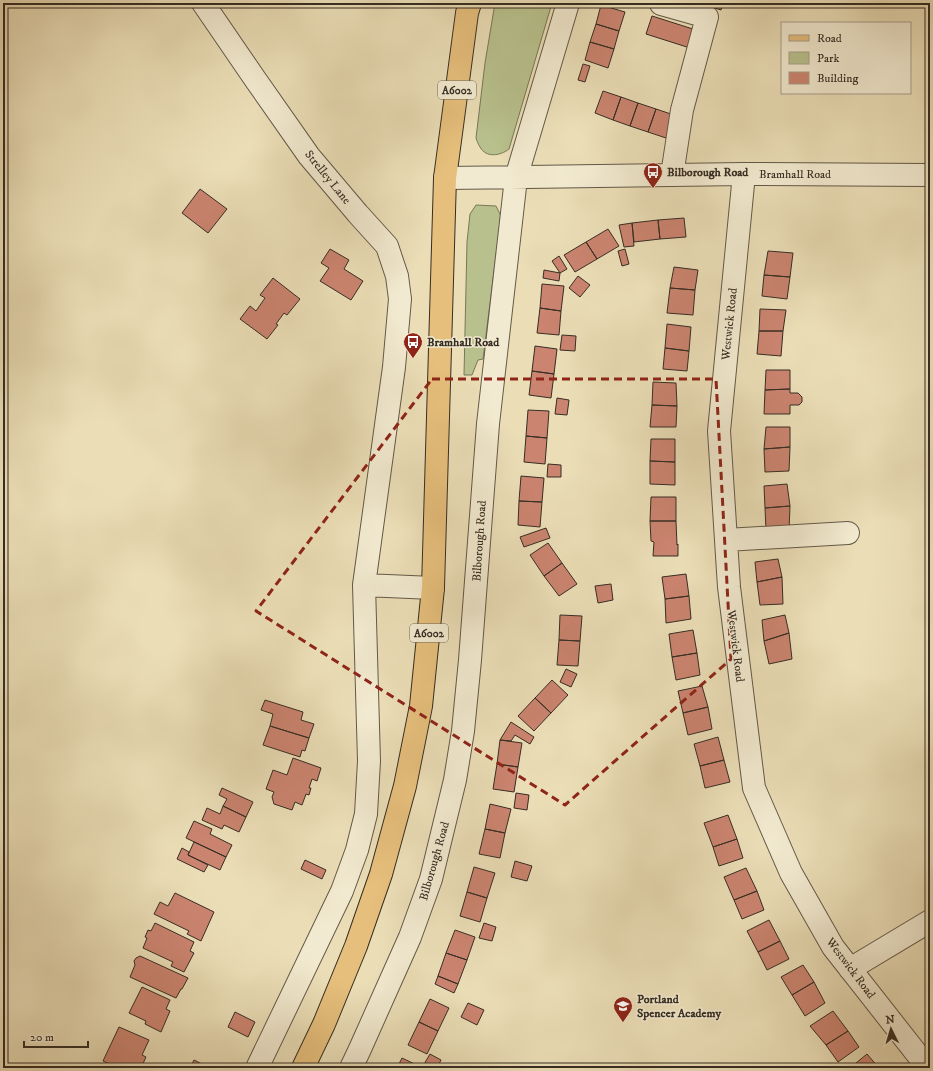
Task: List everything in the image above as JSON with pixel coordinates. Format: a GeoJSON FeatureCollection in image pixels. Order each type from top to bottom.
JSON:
{"type":"FeatureCollection","features":[{"type":"Feature","properties":{"kind":"main road","name":"A6002"},"geometry":{"type":"LineString","coordinates":[[303,1068],[324,1024],[356,946],[381,874],[405,786],[421,706],[433,588],[445,178],[467,13],[470,3]]}},
{"type":"Feature","properties":{"kind":"street","name":"Strelley Lane"},"geometry":{"type":"LineString","coordinates":[[203,3],[309,156],[387,246],[397,276],[400,299],[394,367],[364,586]]}},
{"type":"Feature","properties":{"kind":"street","name":"Bilborough Road"},"geometry":{"type":"LineString","coordinates":[[351,1068],[364,1043],[413,930],[431,879],[455,780],[463,731],[470,660],[488,424],[516,178],[568,3]]}},
{"type":"Feature","properties":{"kind":"street"},"geometry":{"type":"LineString","coordinates":[[661,4],[707,18],[682,110],[672,175]]}},
{"type":"Feature","properties":{"kind":"street","name":"Bramhall Road"},"geometry":{"type":"LineString","coordinates":[[445,178],[744,174],[930,175]]}},
{"type":"Feature","properties":{"kind":"street","name":"Westwick Road"},"geometry":{"type":"LineString","coordinates":[[744,174],[719,431],[729,587],[754,788],[791,873],[833,947],[928,1068]]}},
{"type":"Feature","properties":{"kind":"street"},"geometry":{"type":"LineString","coordinates":[[726,540],[848,533]]}},
{"type":"Feature","properties":{"kind":"street"},"geometry":{"type":"LineString","coordinates":[[257,1068],[342,891],[357,850],[366,814],[369,761],[364,586],[433,588]]}},
{"type":"Feature","properties":{"kind":"street"},"geometry":{"type":"LineString","coordinates":[[850,969],[930,921]]}},
{"type":"Feature","properties":{"kind":"highlighted area"},"geometry":{"type":"Polygon","coordinates":[[[432,379],[716,379],[731,659],[565,805],[256,611],[432,379]]]}},
{"type":"Feature","properties":{"kind":"green space"},"geometry":{"type":"Polygon","coordinates":[[[495,3],[552,3],[509,149],[502,153],[493,155],[483,151],[476,138],[485,63],[495,3]]]}},
{"type":"Feature","properties":{"kind":"green space"},"geometry":{"type":"Polygon","coordinates":[[[476,205],[496,206],[501,216],[483,359],[478,360],[472,375],[464,375],[467,242],[470,214],[476,205]]]}},
{"type":"Feature","properties":{"kind":"building"},"geometry":{"type":"Polygon","coordinates":[[[700,3],[723,3],[721,10],[700,3]]]}},
{"type":"Feature","properties":{"kind":"building"},"geometry":{"type":"Polygon","coordinates":[[[601,5],[625,12],[619,31],[596,24],[601,5]]]}},
{"type":"Feature","properties":{"kind":"building"},"geometry":{"type":"Polygon","coordinates":[[[652,16],[696,30],[690,48],[646,34],[652,16]]]}},
{"type":"Feature","properties":{"kind":"building"},"geometry":{"type":"Polygon","coordinates":[[[596,24],[619,31],[614,49],[590,42],[596,24]]]}},
{"type":"Feature","properties":{"kind":"building"},"geometry":{"type":"Polygon","coordinates":[[[590,42],[614,49],[608,68],[585,60],[590,42]]]}},
{"type":"Feature","properties":{"kind":"building"},"geometry":{"type":"Polygon","coordinates":[[[583,64],[590,66],[585,82],[578,80],[583,64]]]}},
{"type":"Feature","properties":{"kind":"building"},"geometry":{"type":"Polygon","coordinates":[[[603,91],[621,97],[613,120],[595,113],[603,91]]]}},
{"type":"Feature","properties":{"kind":"building"},"geometry":{"type":"Polygon","coordinates":[[[621,97],[638,103],[630,126],[613,120],[621,97]]]}},
{"type":"Feature","properties":{"kind":"building"},"geometry":{"type":"Polygon","coordinates":[[[638,103],[656,109],[648,132],[630,126],[638,103]]]}},
{"type":"Feature","properties":{"kind":"building"},"geometry":{"type":"Polygon","coordinates":[[[656,109],[674,115],[666,138],[648,132],[656,109]]]}},
{"type":"Feature","properties":{"kind":"building"},"geometry":{"type":"Polygon","coordinates":[[[200,189],[227,209],[208,233],[182,213],[200,189]]]}},
{"type":"Feature","properties":{"kind":"building"},"geometry":{"type":"Polygon","coordinates":[[[684,218],[686,237],[660,239],[658,220],[684,218]]]}},
{"type":"Feature","properties":{"kind":"building"},"geometry":{"type":"Polygon","coordinates":[[[658,220],[660,239],[634,242],[632,223],[658,220]]]}},
{"type":"Feature","properties":{"kind":"building"},"geometry":{"type":"Polygon","coordinates":[[[632,223],[634,246],[624,247],[619,225],[632,223]]]}},
{"type":"Feature","properties":{"kind":"building"},"geometry":{"type":"Polygon","coordinates":[[[608,229],[619,246],[597,259],[586,242],[608,229]]]}},
{"type":"Feature","properties":{"kind":"building"},"geometry":{"type":"Polygon","coordinates":[[[586,242],[597,259],[575,272],[564,255],[586,242]]]}},
{"type":"Feature","properties":{"kind":"building"},"geometry":{"type":"Polygon","coordinates":[[[330,249],[349,260],[344,269],[363,281],[351,300],[320,281],[329,268],[321,263],[330,249]]]}},
{"type":"Feature","properties":{"kind":"building"},"geometry":{"type":"Polygon","coordinates":[[[625,249],[629,264],[622,266],[618,251],[625,249]]]}},
{"type":"Feature","properties":{"kind":"building"},"geometry":{"type":"Polygon","coordinates":[[[768,251],[793,253],[790,277],[764,275],[768,251]]]}},
{"type":"Feature","properties":{"kind":"building"},"geometry":{"type":"Polygon","coordinates":[[[559,256],[567,269],[560,273],[552,261],[559,256]]]}},
{"type":"Feature","properties":{"kind":"building"},"geometry":{"type":"Polygon","coordinates":[[[674,267],[698,270],[695,290],[670,288],[674,267]]]}},
{"type":"Feature","properties":{"kind":"building"},"geometry":{"type":"Polygon","coordinates":[[[544,270],[560,273],[559,281],[543,278],[544,270]]]}},
{"type":"Feature","properties":{"kind":"building"},"geometry":{"type":"Polygon","coordinates":[[[764,275],[790,277],[787,299],[762,296],[764,275]]]}},
{"type":"Feature","properties":{"kind":"building"},"geometry":{"type":"Polygon","coordinates":[[[578,276],[590,285],[580,297],[569,288],[578,276]]]}},
{"type":"Feature","properties":{"kind":"building"},"geometry":{"type":"Polygon","coordinates":[[[273,278],[300,299],[287,315],[284,313],[276,324],[278,325],[267,339],[240,319],[250,306],[256,311],[265,298],[260,295],[273,278]]]}},
{"type":"Feature","properties":{"kind":"building"},"geometry":{"type":"Polygon","coordinates":[[[542,284],[564,286],[561,311],[540,308],[542,284]]]}},
{"type":"Feature","properties":{"kind":"building"},"geometry":{"type":"Polygon","coordinates":[[[670,288],[695,290],[693,315],[667,313],[670,288]]]}},
{"type":"Feature","properties":{"kind":"building"},"geometry":{"type":"Polygon","coordinates":[[[540,308],[561,311],[559,335],[537,333],[540,308]]]}},
{"type":"Feature","properties":{"kind":"building"},"geometry":{"type":"Polygon","coordinates":[[[760,309],[786,310],[783,331],[759,331],[760,309]]]}},
{"type":"Feature","properties":{"kind":"building"},"geometry":{"type":"Polygon","coordinates":[[[667,324],[691,327],[689,351],[665,348],[667,324]]]}},
{"type":"Feature","properties":{"kind":"building"},"geometry":{"type":"Polygon","coordinates":[[[759,331],[783,331],[781,356],[757,354],[759,331]]]}},
{"type":"Feature","properties":{"kind":"building"},"geometry":{"type":"Polygon","coordinates":[[[562,335],[576,336],[575,351],[560,350],[562,335]]]}},
{"type":"Feature","properties":{"kind":"building"},"geometry":{"type":"Polygon","coordinates":[[[535,346],[557,349],[554,374],[532,371],[535,346]]]}},
{"type":"Feature","properties":{"kind":"building"},"geometry":{"type":"Polygon","coordinates":[[[665,348],[689,351],[687,371],[663,369],[665,348]]]}},
{"type":"Feature","properties":{"kind":"building"},"geometry":{"type":"Polygon","coordinates":[[[766,370],[790,370],[790,389],[765,390],[766,370]]]}},
{"type":"Feature","properties":{"kind":"building"},"geometry":{"type":"Polygon","coordinates":[[[532,371],[554,374],[551,398],[529,395],[532,371]]]}},
{"type":"Feature","properties":{"kind":"building"},"geometry":{"type":"Polygon","coordinates":[[[653,382],[676,383],[677,406],[652,405],[653,382]]]}},
{"type":"Feature","properties":{"kind":"building"},"geometry":{"type":"Polygon","coordinates":[[[790,389],[790,393],[798,393],[802,397],[802,402],[799,405],[790,405],[790,414],[764,414],[765,390],[790,389]]]}},
{"type":"Feature","properties":{"kind":"building"},"geometry":{"type":"Polygon","coordinates":[[[557,398],[569,400],[567,415],[555,414],[557,398]]]}},
{"type":"Feature","properties":{"kind":"building"},"geometry":{"type":"Polygon","coordinates":[[[652,405],[677,406],[676,427],[650,427],[652,405]]]}},
{"type":"Feature","properties":{"kind":"building"},"geometry":{"type":"Polygon","coordinates":[[[528,410],[549,411],[547,438],[526,436],[528,410]]]}},
{"type":"Feature","properties":{"kind":"building"},"geometry":{"type":"Polygon","coordinates":[[[766,427],[790,427],[790,447],[764,449],[766,427]]]}},
{"type":"Feature","properties":{"kind":"building"},"geometry":{"type":"Polygon","coordinates":[[[526,436],[547,438],[545,464],[524,462],[526,436]]]}},
{"type":"Feature","properties":{"kind":"building"},"geometry":{"type":"Polygon","coordinates":[[[651,439],[675,439],[675,462],[650,461],[651,439]]]}},
{"type":"Feature","properties":{"kind":"building"},"geometry":{"type":"Polygon","coordinates":[[[790,447],[789,471],[765,472],[764,449],[790,447]]]}},
{"type":"Feature","properties":{"kind":"building"},"geometry":{"type":"Polygon","coordinates":[[[650,461],[675,462],[675,485],[650,484],[650,461]]]}},
{"type":"Feature","properties":{"kind":"building"},"geometry":{"type":"Polygon","coordinates":[[[548,464],[561,465],[561,477],[547,477],[548,464]]]}},
{"type":"Feature","properties":{"kind":"building"},"geometry":{"type":"Polygon","coordinates":[[[521,476],[544,478],[542,502],[519,501],[521,476]]]}},
{"type":"Feature","properties":{"kind":"building"},"geometry":{"type":"Polygon","coordinates":[[[787,484],[790,506],[765,508],[764,486],[787,484]]]}},
{"type":"Feature","properties":{"kind":"building"},"geometry":{"type":"Polygon","coordinates":[[[651,497],[676,497],[676,521],[650,521],[651,497]]]}},
{"type":"Feature","properties":{"kind":"building"},"geometry":{"type":"Polygon","coordinates":[[[519,501],[542,502],[540,527],[518,525],[519,501]]]}},
{"type":"Feature","properties":{"kind":"building"},"geometry":{"type":"Polygon","coordinates":[[[790,506],[789,530],[766,530],[765,508],[790,506]]]}},
{"type":"Feature","properties":{"kind":"building"},"geometry":{"type":"Polygon","coordinates":[[[650,521],[676,521],[678,556],[653,556],[654,542],[651,541],[650,521]]]}},
{"type":"Feature","properties":{"kind":"building"},"geometry":{"type":"Polygon","coordinates":[[[546,528],[550,538],[524,547],[520,537],[546,528]]]}},
{"type":"Feature","properties":{"kind":"building"},"geometry":{"type":"Polygon","coordinates":[[[548,543],[562,563],[544,576],[530,555],[548,543]]]}},
{"type":"Feature","properties":{"kind":"building"},"geometry":{"type":"Polygon","coordinates":[[[778,559],[782,577],[757,582],[755,562],[778,559]]]}},
{"type":"Feature","properties":{"kind":"building"},"geometry":{"type":"Polygon","coordinates":[[[562,563],[577,584],[559,596],[544,576],[562,563]]]}},
{"type":"Feature","properties":{"kind":"building"},"geometry":{"type":"Polygon","coordinates":[[[686,574],[689,596],[665,599],[662,577],[686,574]]]}},
{"type":"Feature","properties":{"kind":"building"},"geometry":{"type":"Polygon","coordinates":[[[782,577],[783,604],[760,605],[757,582],[782,577]]]}},
{"type":"Feature","properties":{"kind":"building"},"geometry":{"type":"Polygon","coordinates":[[[611,584],[613,600],[598,603],[595,586],[611,584]]]}},
{"type":"Feature","properties":{"kind":"building"},"geometry":{"type":"Polygon","coordinates":[[[689,596],[691,619],[666,623],[665,599],[689,596]]]}},
{"type":"Feature","properties":{"kind":"building"},"geometry":{"type":"Polygon","coordinates":[[[560,615],[582,616],[580,641],[559,640],[560,615]]]}},
{"type":"Feature","properties":{"kind":"building"},"geometry":{"type":"Polygon","coordinates":[[[785,615],[789,633],[764,641],[762,620],[785,615]]]}},
{"type":"Feature","properties":{"kind":"building"},"geometry":{"type":"Polygon","coordinates":[[[693,630],[697,653],[672,657],[669,634],[693,630]]]}},
{"type":"Feature","properties":{"kind":"building"},"geometry":{"type":"Polygon","coordinates":[[[789,633],[792,659],[769,664],[764,641],[789,633]]]}},
{"type":"Feature","properties":{"kind":"building"},"geometry":{"type":"Polygon","coordinates":[[[559,640],[580,641],[578,666],[557,665],[559,640]]]}},
{"type":"Feature","properties":{"kind":"building"},"geometry":{"type":"Polygon","coordinates":[[[697,653],[700,675],[676,680],[672,657],[697,653]]]}},
{"type":"Feature","properties":{"kind":"building"},"geometry":{"type":"Polygon","coordinates":[[[566,669],[577,674],[571,687],[560,682],[566,669]]]}},
{"type":"Feature","properties":{"kind":"building"},"geometry":{"type":"Polygon","coordinates":[[[552,680],[568,695],[551,713],[535,698],[552,680]]]}},
{"type":"Feature","properties":{"kind":"building"},"geometry":{"type":"Polygon","coordinates":[[[702,686],[708,707],[683,713],[678,691],[702,686]]]}},
{"type":"Feature","properties":{"kind":"building"},"geometry":{"type":"Polygon","coordinates":[[[535,698],[551,713],[534,731],[518,716],[535,698]]]}},
{"type":"Feature","properties":{"kind":"building"},"geometry":{"type":"Polygon","coordinates":[[[265,700],[303,712],[301,720],[314,724],[309,738],[270,726],[273,714],[261,710],[265,700]]]}},
{"type":"Feature","properties":{"kind":"building"},"geometry":{"type":"Polygon","coordinates":[[[708,707],[712,729],[688,735],[683,713],[708,707]]]}},
{"type":"Feature","properties":{"kind":"building"},"geometry":{"type":"Polygon","coordinates":[[[511,722],[534,737],[530,744],[515,735],[511,741],[500,740],[511,722]]]}},
{"type":"Feature","properties":{"kind":"building"},"geometry":{"type":"Polygon","coordinates":[[[270,726],[309,738],[305,751],[302,750],[300,757],[263,745],[270,726]]]}},
{"type":"Feature","properties":{"kind":"building"},"geometry":{"type":"Polygon","coordinates":[[[718,737],[724,760],[700,766],[694,744],[718,737]]]}},
{"type":"Feature","properties":{"kind":"building"},"geometry":{"type":"Polygon","coordinates":[[[500,740],[522,743],[518,767],[497,764],[500,740]]]}},
{"type":"Feature","properties":{"kind":"building"},"geometry":{"type":"Polygon","coordinates":[[[293,758],[321,768],[317,781],[312,779],[309,788],[311,788],[309,795],[306,794],[302,805],[295,802],[292,810],[274,804],[272,797],[274,792],[266,789],[273,770],[287,775],[293,758]]]}},
{"type":"Feature","properties":{"kind":"building"},"geometry":{"type":"Polygon","coordinates":[[[724,760],[730,782],[705,788],[700,766],[724,760]]]}},
{"type":"Feature","properties":{"kind":"building"},"geometry":{"type":"Polygon","coordinates":[[[497,764],[518,767],[514,792],[493,789],[497,764]]]}},
{"type":"Feature","properties":{"kind":"building"},"geometry":{"type":"Polygon","coordinates":[[[222,788],[253,802],[246,817],[223,806],[227,799],[219,795],[222,788]]]}},
{"type":"Feature","properties":{"kind":"building"},"geometry":{"type":"Polygon","coordinates":[[[516,793],[529,795],[527,810],[514,808],[516,793]]]}},
{"type":"Feature","properties":{"kind":"building"},"geometry":{"type":"Polygon","coordinates":[[[490,804],[511,809],[505,833],[485,829],[490,804]]]}},
{"type":"Feature","properties":{"kind":"building"},"geometry":{"type":"Polygon","coordinates":[[[223,806],[246,817],[239,832],[224,825],[222,829],[202,820],[207,808],[220,814],[223,806]]]}},
{"type":"Feature","properties":{"kind":"building"},"geometry":{"type":"Polygon","coordinates":[[[728,815],[737,839],[713,847],[704,823],[728,815]]]}},
{"type":"Feature","properties":{"kind":"building"},"geometry":{"type":"Polygon","coordinates":[[[194,821],[212,829],[210,834],[232,845],[226,857],[186,838],[194,821]]]}},
{"type":"Feature","properties":{"kind":"building"},"geometry":{"type":"Polygon","coordinates":[[[485,829],[505,833],[500,858],[479,854],[485,829]]]}},
{"type":"Feature","properties":{"kind":"building"},"geometry":{"type":"Polygon","coordinates":[[[737,839],[743,858],[719,866],[713,847],[737,839]]]}},
{"type":"Feature","properties":{"kind":"building"},"geometry":{"type":"Polygon","coordinates":[[[194,842],[226,857],[220,870],[188,855],[194,842]]]}},
{"type":"Feature","properties":{"kind":"building"},"geometry":{"type":"Polygon","coordinates":[[[182,848],[189,852],[188,855],[208,865],[204,872],[177,859],[182,848]]]}},
{"type":"Feature","properties":{"kind":"building"},"geometry":{"type":"Polygon","coordinates":[[[305,860],[326,870],[322,879],[301,869],[305,860]]]}},
{"type":"Feature","properties":{"kind":"building"},"geometry":{"type":"Polygon","coordinates":[[[515,861],[532,866],[527,881],[511,877],[515,861]]]}},
{"type":"Feature","properties":{"kind":"building"},"geometry":{"type":"Polygon","coordinates":[[[474,867],[495,873],[487,898],[467,892],[474,867]]]}},
{"type":"Feature","properties":{"kind":"building"},"geometry":{"type":"Polygon","coordinates":[[[746,868],[757,891],[734,900],[724,877],[746,868]]]}},
{"type":"Feature","properties":{"kind":"building"},"geometry":{"type":"Polygon","coordinates":[[[757,891],[764,910],[742,919],[734,900],[757,891]]]}},
{"type":"Feature","properties":{"kind":"building"},"geometry":{"type":"Polygon","coordinates":[[[467,892],[487,898],[480,922],[460,916],[467,892]]]}},
{"type":"Feature","properties":{"kind":"building"},"geometry":{"type":"Polygon","coordinates":[[[175,893],[214,912],[201,941],[187,934],[189,931],[154,914],[160,902],[168,906],[175,893]]]}},
{"type":"Feature","properties":{"kind":"building"},"geometry":{"type":"Polygon","coordinates":[[[769,920],[780,941],[758,952],[747,931],[769,920]]]}},
{"type":"Feature","properties":{"kind":"building"},"geometry":{"type":"Polygon","coordinates":[[[155,923],[194,942],[190,951],[194,953],[184,972],[171,966],[173,962],[143,948],[148,930],[151,931],[155,923]]]}},
{"type":"Feature","properties":{"kind":"building"},"geometry":{"type":"Polygon","coordinates":[[[484,923],[496,927],[492,941],[479,938],[484,923]]]}},
{"type":"Feature","properties":{"kind":"building"},"geometry":{"type":"Polygon","coordinates":[[[455,930],[475,937],[467,960],[446,953],[455,930]]]}},
{"type":"Feature","properties":{"kind":"building"},"geometry":{"type":"Polygon","coordinates":[[[780,941],[789,959],[767,970],[758,952],[780,941]]]}},
{"type":"Feature","properties":{"kind":"building"},"geometry":{"type":"Polygon","coordinates":[[[446,953],[467,960],[458,984],[438,976],[446,953]]]}},
{"type":"Feature","properties":{"kind":"building"},"geometry":{"type":"Polygon","coordinates":[[[140,956],[188,978],[176,998],[130,977],[135,965],[134,961],[140,956]]]}},
{"type":"Feature","properties":{"kind":"building"},"geometry":{"type":"Polygon","coordinates":[[[803,965],[814,982],[792,995],[781,977],[803,965]]]}},
{"type":"Feature","properties":{"kind":"building"},"geometry":{"type":"Polygon","coordinates":[[[438,976],[458,984],[454,993],[435,984],[438,976]]]}},
{"type":"Feature","properties":{"kind":"building"},"geometry":{"type":"Polygon","coordinates":[[[814,982],[825,1003],[805,1016],[792,995],[814,982]]]}},
{"type":"Feature","properties":{"kind":"building"},"geometry":{"type":"Polygon","coordinates":[[[142,987],[170,1000],[166,1009],[170,1011],[161,1032],[145,1024],[146,1021],[129,1013],[142,987]]]}},
{"type":"Feature","properties":{"kind":"building"},"geometry":{"type":"Polygon","coordinates":[[[430,999],[449,1008],[438,1031],[419,1022],[430,999]]]}},
{"type":"Feature","properties":{"kind":"building"},"geometry":{"type":"Polygon","coordinates":[[[468,1003],[484,1010],[477,1025],[461,1017],[468,1003]]]}},
{"type":"Feature","properties":{"kind":"building"},"geometry":{"type":"Polygon","coordinates":[[[833,1011],[848,1031],[826,1045],[810,1026],[833,1011]]]}},
{"type":"Feature","properties":{"kind":"building"},"geometry":{"type":"Polygon","coordinates":[[[235,1012],[255,1022],[248,1037],[228,1027],[235,1012]]]}},
{"type":"Feature","properties":{"kind":"building"},"geometry":{"type":"Polygon","coordinates":[[[419,1022],[438,1031],[427,1054],[408,1045],[419,1022]]]}},
{"type":"Feature","properties":{"kind":"building"},"geometry":{"type":"Polygon","coordinates":[[[119,1027],[149,1040],[142,1055],[146,1057],[141,1068],[119,1068],[103,1061],[119,1027]]]}},
{"type":"Feature","properties":{"kind":"building"},"geometry":{"type":"Polygon","coordinates":[[[848,1031],[859,1047],[838,1062],[826,1045],[848,1031]]]}},
{"type":"Feature","properties":{"kind":"building"},"geometry":{"type":"Polygon","coordinates":[[[430,1054],[441,1060],[437,1068],[427,1068],[423,1066],[430,1054]]]}},
{"type":"Feature","properties":{"kind":"building"},"geometry":{"type":"Polygon","coordinates":[[[867,1054],[879,1068],[850,1068],[867,1054]]]}},
{"type":"Feature","properties":{"kind":"building"},"geometry":{"type":"Polygon","coordinates":[[[402,1058],[421,1067],[423,1068],[397,1068],[402,1058]]]}},
{"type":"Feature","properties":{"kind":"building"},"geometry":{"type":"Polygon","coordinates":[[[194,1060],[210,1068],[190,1068],[194,1060]]]}},
{"type":"Feature","properties":{"kind":"place","name":"Bilborough Road"},"geometry":{"type":"Point","coordinates":[653,189]}},
{"type":"Feature","properties":{"kind":"place","name":"Bramhall Road"},"geometry":{"type":"Point","coordinates":[413,359]}},
{"type":"Feature","properties":{"kind":"place","name":"Portland Spencer Academy"},"geometry":{"type":"Point","coordinates":[623,1023]}}]}
